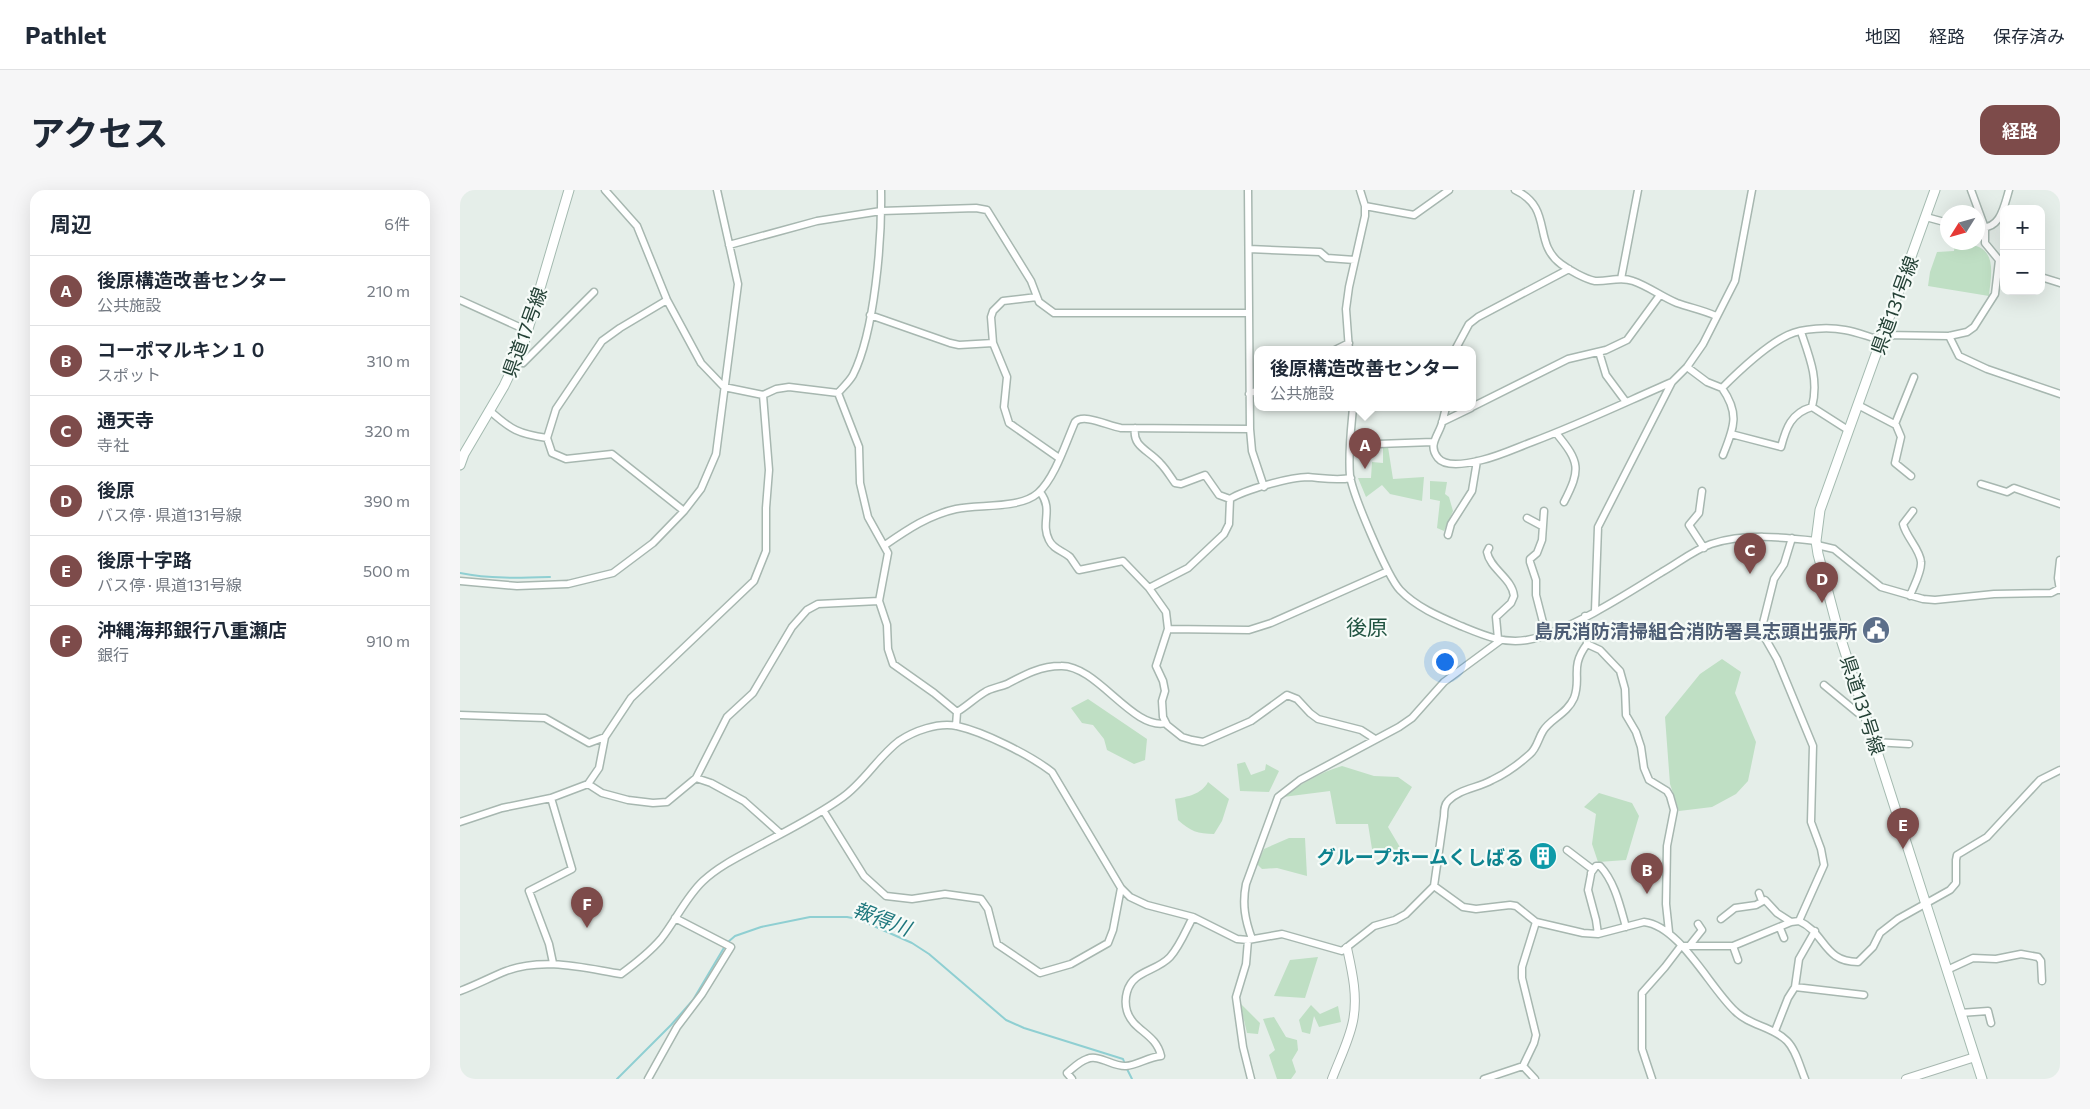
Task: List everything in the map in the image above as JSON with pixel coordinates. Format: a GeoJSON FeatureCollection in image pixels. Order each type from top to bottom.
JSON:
{"type":"FeatureCollection","features":[{"type":"Feature","properties":{"kind":"main road","name":"県道17号線"},"geometry":{"type":"LineString","coordinates":[[460,465],[462,453],[518,359],[569,190]]}},
{"type":"Feature","properties":{"kind":"main road","name":"県道131号線"},"geometry":{"type":"LineString","coordinates":[[1935,190],[1820,510],[1817,543],[1823,577],[1864,711],[1982,1079]]}},
{"type":"Feature","properties":{"kind":"street"},"geometry":{"type":"LineString","coordinates":[[605,190],[637,226],[668,300],[701,363],[724,387],[763,395],[776,389],[789,387],[838,393]]}},
{"type":"Feature","properties":{"kind":"street"},"geometry":{"type":"LineString","coordinates":[[460,581],[517,586],[568,584],[613,573],[653,543],[684,511],[701,489],[716,454],[738,284],[717,190]]}},
{"type":"Feature","properties":{"kind":"street"},"geometry":{"type":"LineString","coordinates":[[838,393],[856,369],[870,315],[880,236],[881,190]]}},
{"type":"Feature","properties":{"kind":"street"},"geometry":{"type":"LineString","coordinates":[[1248,190],[1250,429],[1252,451],[1264,487]]}},
{"type":"Feature","properties":{"kind":"street"},"geometry":{"type":"LineString","coordinates":[[1349,346],[1346,309],[1348,287],[1364,226],[1365,206],[1360,190]]}},
{"type":"Feature","properties":{"kind":"street"},"geometry":{"type":"LineString","coordinates":[[1365,206],[1414,215],[1449,190]]}},
{"type":"Feature","properties":{"kind":"street"},"geometry":{"type":"LineString","coordinates":[[1515,190],[1529,198],[1539,211],[1542,235],[1547,246],[1560,264],[1595,281],[1621,278],[1633,281],[1677,303],[1702,309],[1716,316]]}},
{"type":"Feature","properties":{"kind":"street"},"geometry":{"type":"LineString","coordinates":[[1621,278],[1638,190]]}},
{"type":"Feature","properties":{"kind":"street"},"geometry":{"type":"LineString","coordinates":[[1595,611],[1598,527],[1672,382],[1687,367],[1703,344],[1735,281],[1752,190]]}},
{"type":"Feature","properties":{"kind":"street"},"geometry":{"type":"LineString","coordinates":[[1971,190],[1977,205]]}},
{"type":"Feature","properties":{"kind":"street"},"geometry":{"type":"LineString","coordinates":[[1985,228],[1992,226],[2000,217],[2009,190]]}},
{"type":"Feature","properties":{"kind":"street"},"geometry":{"type":"LineString","coordinates":[[729,245],[817,221],[881,211],[976,208],[987,210],[1031,281],[1037,297],[1044,307],[1054,313],[1249,313]]}},
{"type":"Feature","properties":{"kind":"street"},"geometry":{"type":"LineString","coordinates":[[1926,217],[1940,221]]}},
{"type":"Feature","properties":{"kind":"street"},"geometry":{"type":"LineString","coordinates":[[1985,243],[2000,260]]}},
{"type":"Feature","properties":{"kind":"street"},"geometry":{"type":"LineString","coordinates":[[1248,249],[1320,252],[1327,258],[1355,260]]}},
{"type":"Feature","properties":{"kind":"street"},"geometry":{"type":"LineString","coordinates":[[1722,388],[1743,368],[1780,340],[1788,335],[1801,332],[1845,330],[1882,338],[1949,336],[1967,332],[1974,327],[1991,302],[1995,294],[2000,266]]}},
{"type":"Feature","properties":{"kind":"street"},"geometry":{"type":"LineString","coordinates":[[1457,346],[1469,324],[1478,317],[1569,269]]}},
{"type":"Feature","properties":{"kind":"street"},"geometry":{"type":"LineString","coordinates":[[2045,277],[2060,283]]}},
{"type":"Feature","properties":{"kind":"street"},"geometry":{"type":"LineString","coordinates":[[518,359],[523,363],[594,292]]}},
{"type":"Feature","properties":{"kind":"street"},"geometry":{"type":"LineString","coordinates":[[1476,405],[1568,359],[1599,352],[1627,340],[1660,295]]}},
{"type":"Feature","properties":{"kind":"street"},"geometry":{"type":"LineString","coordinates":[[1037,297],[1003,301],[993,310],[991,317],[993,343],[1007,377],[1004,407],[1009,423],[1059,458]]}},
{"type":"Feature","properties":{"kind":"street"},"geometry":{"type":"LineString","coordinates":[[460,300],[528,330]]}},
{"type":"Feature","properties":{"kind":"street"},"geometry":{"type":"LineString","coordinates":[[668,300],[620,328],[602,341],[556,409],[548,438],[552,453],[566,459],[612,454],[684,511]]}},
{"type":"Feature","properties":{"kind":"street"},"geometry":{"type":"LineString","coordinates":[[870,315],[950,343],[965,345],[993,343]]}},
{"type":"Feature","properties":{"kind":"street"},"geometry":{"type":"LineString","coordinates":[[1801,332],[1815,378],[1816,394],[1812,407]]}},
{"type":"Feature","properties":{"kind":"street"},"geometry":{"type":"LineString","coordinates":[[1949,336],[1959,356],[1987,369],[2060,394]]}},
{"type":"Feature","properties":{"kind":"street"},"geometry":{"type":"LineString","coordinates":[[1599,352],[1606,375],[1626,402]]}},
{"type":"Feature","properties":{"kind":"street"},"geometry":{"type":"LineString","coordinates":[[1687,367],[1707,382],[1722,388],[1731,401],[1734,409],[1731,434],[1723,455]]}},
{"type":"Feature","properties":{"kind":"street"},"geometry":{"type":"LineString","coordinates":[[1895,424],[1914,377]]}},
{"type":"Feature","properties":{"kind":"street"},"geometry":{"type":"LineString","coordinates":[[1445,411],[1433,442],[1438,458],[1445,463],[1477,461],[1556,432],[1672,382]]}},
{"type":"Feature","properties":{"kind":"street"},"geometry":{"type":"LineString","coordinates":[[1249,394],[1254,392]]}},
{"type":"Feature","properties":{"kind":"street"},"geometry":{"type":"LineString","coordinates":[[838,393],[859,447],[860,483],[868,517],[888,553],[879,600],[888,625],[888,649],[893,664],[957,712]]}},
{"type":"Feature","properties":{"kind":"street"},"geometry":{"type":"LineString","coordinates":[[460,822],[502,808],[551,798],[588,784],[599,768],[605,738],[631,698],[754,581],[766,551],[769,470],[763,395]]}},
{"type":"Feature","properties":{"kind":"street"},"geometry":{"type":"LineString","coordinates":[[1858,405],[1895,424],[1899,429],[1901,437],[1895,463],[1911,476]]}},
{"type":"Feature","properties":{"kind":"street"},"geometry":{"type":"LineString","coordinates":[[1812,407],[1848,430]]}},
{"type":"Feature","properties":{"kind":"street"},"geometry":{"type":"LineString","coordinates":[[1731,434],[1781,447],[1791,420],[1801,411],[1812,407]]}},
{"type":"Feature","properties":{"kind":"street"},"geometry":{"type":"LineString","coordinates":[[489,410],[506,425],[523,434],[548,438]]}},
{"type":"Feature","properties":{"kind":"street"},"geometry":{"type":"LineString","coordinates":[[1354,411],[1350,445],[1351,478],[1366,522],[1388,571],[1400,590],[1422,607],[1452,622],[1500,640],[1528,640],[1546,634],[1595,611],[1704,548],[1724,541],[1747,537],[1792,538],[1817,543],[1834,549],[1876,584],[1891,591],[1935,600],[1994,594],[2051,594],[2060,590],[2058,578],[2060,560]]}},
{"type":"Feature","properties":{"kind":"street"},"geometry":{"type":"LineString","coordinates":[[1442,422],[1464,411]]}},
{"type":"Feature","properties":{"kind":"street"},"geometry":{"type":"LineString","coordinates":[[885,545],[914,525],[935,515],[956,509],[1028,500],[1040,492],[1059,458],[1075,422],[1079,418],[1084,417],[1106,426],[1121,428],[1250,429]]}},
{"type":"Feature","properties":{"kind":"street"},"geometry":{"type":"LineString","coordinates":[[1135,428],[1134,437],[1136,442],[1159,461],[1175,483],[1181,484],[1205,475],[1220,494],[1230,500]]}},
{"type":"Feature","properties":{"kind":"street"},"geometry":{"type":"LineString","coordinates":[[1556,432],[1572,451],[1575,467],[1574,482],[1564,502]]}},
{"type":"Feature","properties":{"kind":"street"},"geometry":{"type":"LineString","coordinates":[[1350,445],[1433,442]]}},
{"type":"Feature","properties":{"kind":"street"},"geometry":{"type":"LineString","coordinates":[[1448,535],[1451,524],[1472,491],[1477,461]]}},
{"type":"Feature","properties":{"kind":"street"},"geometry":{"type":"LineString","coordinates":[[1149,588],[1188,568],[1224,534],[1228,524],[1230,500],[1239,493],[1306,477],[1344,480],[1351,478]]}},
{"type":"Feature","properties":{"kind":"street"},"geometry":{"type":"LineString","coordinates":[[1981,484],[2007,492],[2014,488],[2060,504]]}},
{"type":"Feature","properties":{"kind":"street"},"geometry":{"type":"LineString","coordinates":[[1702,491],[1699,512],[1690,525],[1704,548]]}},
{"type":"Feature","properties":{"kind":"street"},"geometry":{"type":"LineString","coordinates":[[1040,492],[1046,500],[1048,508],[1046,526],[1050,542],[1070,557],[1079,570],[1123,561],[1149,588],[1166,612],[1168,629],[1156,666],[1163,681],[1165,691],[1162,701],[1163,717],[1166,723],[1182,736],[1204,742],[1258,718],[1287,695],[1297,699],[1318,719],[1361,730],[1375,740]]}},
{"type":"Feature","properties":{"kind":"street"},"geometry":{"type":"LineString","coordinates":[[1544,511],[1540,546],[1530,562],[1536,580],[1536,594],[1546,634]]}},
{"type":"Feature","properties":{"kind":"street"},"geometry":{"type":"LineString","coordinates":[[1910,596],[1921,566],[1919,556],[1903,524],[1913,511]]}},
{"type":"Feature","properties":{"kind":"street"},"geometry":{"type":"LineString","coordinates":[[1527,518],[1542,526]]}},
{"type":"Feature","properties":{"kind":"street"},"geometry":{"type":"LineString","coordinates":[[1792,538],[1784,564],[1774,579],[1762,627],[1813,746],[1811,822],[1821,849],[1824,865],[1799,921]]}},
{"type":"Feature","properties":{"kind":"street"},"geometry":{"type":"LineString","coordinates":[[1489,548],[1487,552],[1490,561],[1510,586],[1514,596],[1511,603],[1496,617],[1500,640]]}},
{"type":"Feature","properties":{"kind":"street"},"geometry":{"type":"LineString","coordinates":[[1168,629],[1250,630],[1271,623],[1388,571]]}},
{"type":"Feature","properties":{"kind":"street"},"geometry":{"type":"LineString","coordinates":[[588,784],[602,794],[628,800],[653,803],[667,802],[696,778],[727,717],[753,693],[792,627],[807,610],[818,604],[879,600]]}},
{"type":"Feature","properties":{"kind":"street"},"geometry":{"type":"LineString","coordinates":[[460,991],[508,971],[553,963],[621,974],[645,956],[661,938],[703,881],[729,862],[824,810],[845,796],[880,758],[911,733],[939,726],[956,726],[1034,758],[1052,772],[1121,888],[1130,896],[1147,905],[1193,917],[1226,935],[1250,940],[1282,934],[1342,951],[1374,926],[1395,920],[1406,914],[1434,886],[1445,805],[1459,792],[1476,788],[1493,780],[1531,753],[1544,729],[1558,718],[1573,698],[1576,665],[1579,655],[1587,644],[1585,616]]}},
{"type":"Feature","properties":{"kind":"street"},"geometry":{"type":"LineString","coordinates":[[1251,1079],[1243,1047],[1236,997],[1246,964],[1250,940],[1244,913],[1246,884],[1278,797],[1300,780],[1399,727],[1412,718],[1444,682],[1500,640]]}},
{"type":"Feature","properties":{"kind":"street"},"geometry":{"type":"LineString","coordinates":[[1587,644],[1600,650],[1620,671],[1625,689],[1626,715],[1636,732],[1641,747],[1644,768],[1650,780],[1667,790],[1674,810],[1667,846],[1666,904],[1669,932]]}},
{"type":"Feature","properties":{"kind":"street"},"geometry":{"type":"LineString","coordinates":[[957,712],[987,691],[1006,684],[1028,672],[1048,667],[1063,666],[1076,668],[1084,673],[1125,706],[1149,721],[1155,724],[1166,723]]}},
{"type":"Feature","properties":{"kind":"street"},"geometry":{"type":"LineString","coordinates":[[1824,685],[1858,713],[1864,711]]}},
{"type":"Feature","properties":{"kind":"street"},"geometry":{"type":"LineString","coordinates":[[956,726],[957,712]]}},
{"type":"Feature","properties":{"kind":"street"},"geometry":{"type":"LineString","coordinates":[[460,715],[546,718],[588,743],[605,738]]}},
{"type":"Feature","properties":{"kind":"street"},"geometry":{"type":"LineString","coordinates":[[1874,742],[1909,744]]}},
{"type":"Feature","properties":{"kind":"street"},"geometry":{"type":"LineString","coordinates":[[1681,946],[1733,946],[1791,922],[1799,921],[1815,931],[1839,959],[1858,962],[1873,948],[1880,934],[1898,919],[1942,895],[1954,885],[1958,855],[1987,837],[2040,780],[2060,770]]}},
{"type":"Feature","properties":{"kind":"street"},"geometry":{"type":"LineString","coordinates":[[696,778],[711,783],[744,801],[781,834]]}},
{"type":"Feature","properties":{"kind":"street"},"geometry":{"type":"LineString","coordinates":[[551,798],[572,869],[530,891],[553,963]]}},
{"type":"Feature","properties":{"kind":"street"},"geometry":{"type":"LineString","coordinates":[[824,810],[864,876],[886,896],[912,898],[945,894],[981,899],[988,909],[997,944],[1040,973],[1071,964],[1108,943],[1121,888]]}},
{"type":"Feature","properties":{"kind":"street"},"geometry":{"type":"LineString","coordinates":[[1566,850],[1592,869],[1588,890],[1598,934]]}},
{"type":"Feature","properties":{"kind":"street"},"geometry":{"type":"LineString","coordinates":[[1591,873],[1596,866],[1600,866],[1607,873],[1614,887],[1626,927]]}},
{"type":"Feature","properties":{"kind":"street"},"geometry":{"type":"LineString","coordinates":[[1434,886],[1463,908],[1516,906],[1536,922],[1598,934],[1644,922],[1651,923],[1669,932],[1699,965],[1733,1010],[1745,1020],[1775,1031],[1788,1042],[1805,1079]]}},
{"type":"Feature","properties":{"kind":"street"},"geometry":{"type":"LineString","coordinates":[[1759,892],[1762,900]]}},
{"type":"Feature","properties":{"kind":"street"},"geometry":{"type":"LineString","coordinates":[[1762,900],[1768,902],[1777,913],[1791,922]]}},
{"type":"Feature","properties":{"kind":"street"},"geometry":{"type":"LineString","coordinates":[[1721,919],[1736,908],[1756,905],[1762,900]]}},
{"type":"Feature","properties":{"kind":"street"},"geometry":{"type":"LineString","coordinates":[[1072,1079],[1067,1073],[1088,1058],[1128,1066],[1152,1056],[1161,1056],[1159,1045],[1128,1014],[1125,1004],[1126,996],[1133,979],[1169,958],[1176,950],[1193,917]]}},
{"type":"Feature","properties":{"kind":"street"},"geometry":{"type":"LineString","coordinates":[[648,1079],[677,1028],[702,994],[731,948],[675,918]]}},
{"type":"Feature","properties":{"kind":"street"},"geometry":{"type":"LineString","coordinates":[[1484,1079],[1524,1066],[1534,1043],[1536,1035],[1522,978],[1522,967],[1536,922]]}},
{"type":"Feature","properties":{"kind":"street"},"geometry":{"type":"LineString","coordinates":[[1690,946],[1702,930],[1698,924]]}},
{"type":"Feature","properties":{"kind":"street"},"geometry":{"type":"LineString","coordinates":[[1780,928],[1784,938]]}},
{"type":"Feature","properties":{"kind":"street"},"geometry":{"type":"LineString","coordinates":[[1775,1031],[1795,986],[1799,959],[1815,931]]}},
{"type":"Feature","properties":{"kind":"street"},"geometry":{"type":"LineString","coordinates":[[1652,1079],[1642,1048],[1642,993],[1681,946]]}},
{"type":"Feature","properties":{"kind":"street"},"geometry":{"type":"LineString","coordinates":[[1733,946],[1738,960]]}},
{"type":"Feature","properties":{"kind":"street"},"geometry":{"type":"LineString","coordinates":[[1332,1079],[1347,1042],[1353,1020],[1355,1001],[1353,976],[1347,948]]}},
{"type":"Feature","properties":{"kind":"street"},"geometry":{"type":"LineString","coordinates":[[1947,970],[1973,958],[1996,959],[2021,954],[2038,957],[2041,961],[2042,981]]}},
{"type":"Feature","properties":{"kind":"street"},"geometry":{"type":"LineString","coordinates":[[1795,986],[1864,995]]}},
{"type":"Feature","properties":{"kind":"street"},"geometry":{"type":"LineString","coordinates":[[1960,1013],[1988,1011],[1991,1023]]}},
{"type":"Feature","properties":{"kind":"street"},"geometry":{"type":"LineString","coordinates":[[1906,1079],[1975,1057]]}},
{"type":"Feature","properties":{"kind":"street"},"geometry":{"type":"LineString","coordinates":[[1524,1066],[1535,1079]]}},
{"type":"Feature","properties":{"kind":"green space"},"geometry":{"type":"Polygon","coordinates":[[[1985,251],[1991,269],[1989,296],[1928,286],[1930,272],[1937,252],[1985,251]]]}},
{"type":"Feature","properties":{"kind":"green space"},"geometry":{"type":"Polygon","coordinates":[[[1388,447],[1393,479],[1424,477],[1422,501],[1390,494],[1382,485],[1366,497],[1358,478],[1371,478],[1372,462],[1383,463],[1383,448],[1388,447]]]}},
{"type":"Feature","properties":{"kind":"green space"},"geometry":{"type":"Polygon","coordinates":[[[1430,481],[1447,482],[1445,494],[1449,497],[1453,511],[1444,531],[1437,528],[1440,501],[1430,499],[1430,481]]]}},
{"type":"Feature","properties":{"kind":"green space"},"geometry":{"type":"Polygon","coordinates":[[[1722,659],[1741,672],[1735,693],[1756,742],[1748,781],[1736,794],[1712,807],[1679,811],[1670,784],[1665,717],[1700,674],[1722,659]]]}},
{"type":"Feature","properties":{"kind":"green space"},"geometry":{"type":"Polygon","coordinates":[[[1088,699],[1147,739],[1145,760],[1134,764],[1107,750],[1104,739],[1093,725],[1082,723],[1071,708],[1088,699]]]}},
{"type":"Feature","properties":{"kind":"green space"},"geometry":{"type":"Polygon","coordinates":[[[1245,762],[1251,775],[1265,770],[1266,764],[1279,771],[1269,792],[1240,791],[1237,764],[1245,762]]]}},
{"type":"Feature","properties":{"kind":"green space"},"geometry":{"type":"Polygon","coordinates":[[[1342,766],[1374,776],[1398,777],[1412,787],[1388,827],[1404,854],[1372,849],[1368,824],[1336,824],[1330,791],[1283,797],[1311,779],[1342,766]]]}},
{"type":"Feature","properties":{"kind":"green space"},"geometry":{"type":"Polygon","coordinates":[[[1208,782],[1229,799],[1222,821],[1214,834],[1194,831],[1178,820],[1175,799],[1198,792],[1208,782]]]}},
{"type":"Feature","properties":{"kind":"green space"},"geometry":{"type":"Polygon","coordinates":[[[1599,793],[1632,803],[1639,816],[1626,860],[1598,862],[1592,844],[1596,814],[1584,807],[1599,793]]]}},
{"type":"Feature","properties":{"kind":"green space"},"geometry":{"type":"Polygon","coordinates":[[[1289,838],[1305,838],[1307,876],[1277,868],[1262,869],[1257,864],[1264,849],[1289,838]]]}},
{"type":"Feature","properties":{"kind":"green space"},"geometry":{"type":"Polygon","coordinates":[[[1318,957],[1305,998],[1274,996],[1290,960],[1318,957]]]}},
{"type":"Feature","properties":{"kind":"green space"},"geometry":{"type":"Polygon","coordinates":[[[1240,1003],[1260,1023],[1258,1034],[1247,1033],[1240,1003]]]}},
{"type":"Feature","properties":{"kind":"green space"},"geometry":{"type":"Polygon","coordinates":[[[1311,1005],[1320,1014],[1338,1006],[1341,1022],[1319,1027],[1314,1016],[1310,1034],[1302,1032],[1299,1020],[1311,1005]]]}},
{"type":"Feature","properties":{"kind":"green space"},"geometry":{"type":"Polygon","coordinates":[[[1274,1017],[1286,1037],[1297,1040],[1298,1050],[1292,1060],[1296,1072],[1291,1079],[1277,1079],[1269,1055],[1275,1050],[1263,1019],[1274,1017]]]}},
{"type":"Feature","properties":{"kind":"waterway"},"geometry":{"type":"LineString","coordinates":[[460,573],[493,577],[550,577]]}},
{"type":"Feature","properties":{"kind":"waterway","name":"報得川"},"geometry":{"type":"LineString","coordinates":[[728,942],[735,936],[761,927],[810,917],[847,917],[858,919],[912,943],[929,954],[1006,1020],[1024,1028],[1123,1059],[1125,1064]]}},
{"type":"Feature","properties":{"kind":"waterway","name":"報得川"},"geometry":{"type":"LineString","coordinates":[[617,1079],[693,1000],[725,946]]}},
{"type":"Feature","properties":{"kind":"waterway","name":"報得川"},"geometry":{"type":"LineString","coordinates":[[1127,1069],[1132,1079]]}},
{"type":"Feature","properties":{"kind":"place","name":"後原構造改善センター"},"geometry":{"type":"Point","coordinates":[1365,469]}},
{"type":"Feature","properties":{"kind":"place","name":"通天寺"},"geometry":{"type":"Point","coordinates":[1750,574]}},
{"type":"Feature","properties":{"kind":"place","name":"後原"},"geometry":{"type":"Point","coordinates":[1822,603]}},
{"type":"Feature","properties":{"kind":"place","name":"島尻消防清掃組合消防署具志頭出張所"},"geometry":{"type":"Point","coordinates":[1876,630]}},
{"type":"Feature","properties":{"kind":"place","name":"後原十字路"},"geometry":{"type":"Point","coordinates":[1903,849]}},
{"type":"Feature","properties":{"kind":"place","name":"グループホームくしばる"},"geometry":{"type":"Point","coordinates":[1543,856]}},
{"type":"Feature","properties":{"kind":"place","name":"コーポマルキン１０"},"geometry":{"type":"Point","coordinates":[1647,894]}},
{"type":"Feature","properties":{"kind":"place","name":"沖縄海邦銀行八重瀬店"},"geometry":{"type":"Point","coordinates":[587,928]}},
{"type":"Feature","properties":{"kind":"district","name":"後原"},"geometry":{"type":"Point","coordinates":[1367,626]}}]}
